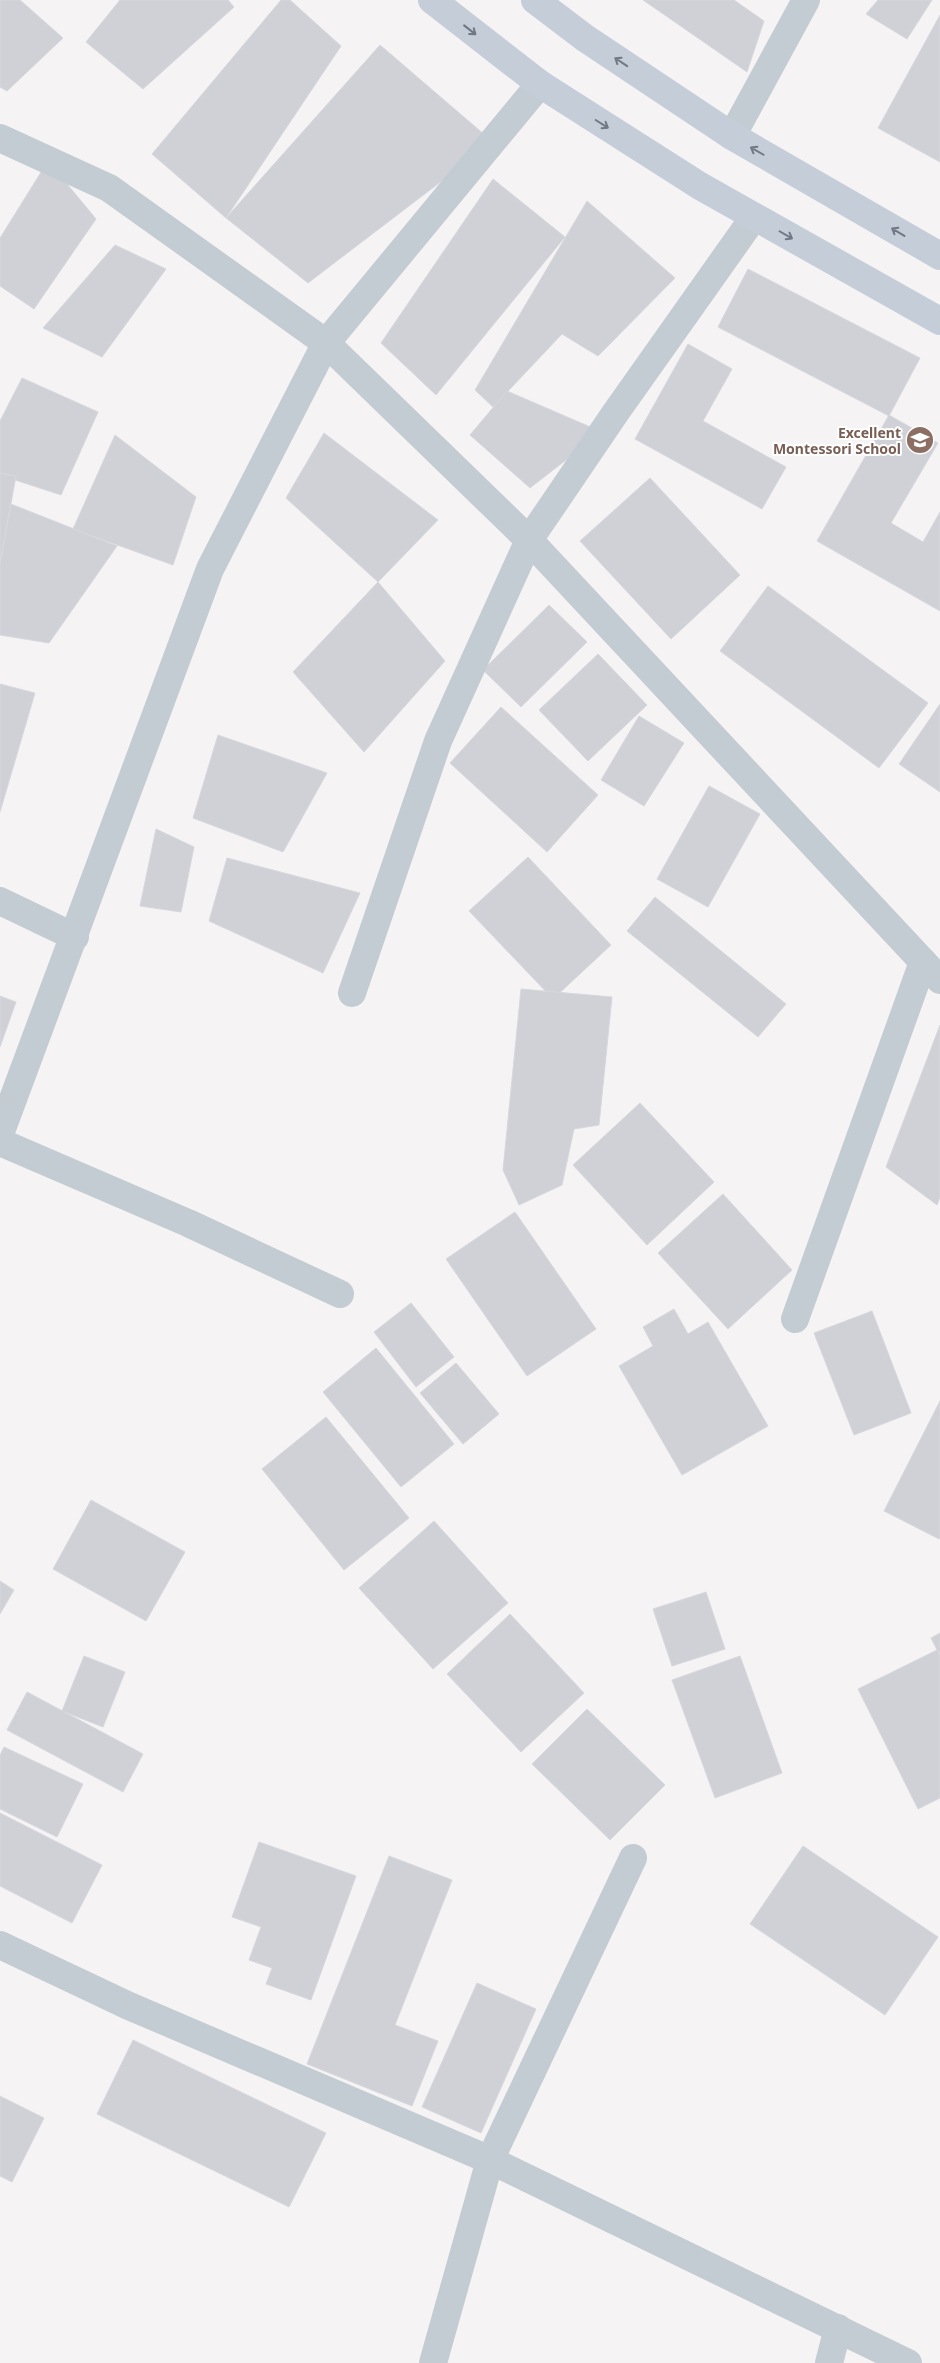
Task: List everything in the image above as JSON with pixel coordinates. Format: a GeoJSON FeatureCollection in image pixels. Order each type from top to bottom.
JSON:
{"type":"FeatureCollection","features":[{"type":"Feature","properties":{"kind":"main road"},"geometry":{"type":"LineString","coordinates":[[432,0],[540,84],[700,186],[940,321]]}},
{"type":"Feature","properties":{"kind":"main road"},"geometry":{"type":"LineString","coordinates":[[535,0],[585,38],[732,136],[940,256]]}},
{"type":"Feature","properties":{"kind":"street"},"geometry":{"type":"LineString","coordinates":[[732,136],[806,0]]}},
{"type":"Feature","properties":{"kind":"street"},"geometry":{"type":"LineString","coordinates":[[0,1134],[75,938],[210,569],[326,343],[540,84]]}},
{"type":"Feature","properties":{"kind":"street"},"geometry":{"type":"LineString","coordinates":[[0,138],[109,188],[326,343],[529,540],[931,971],[795,1318]]}},
{"type":"Feature","properties":{"kind":"street"},"geometry":{"type":"LineString","coordinates":[[352,993],[438,741],[529,540],[611,418],[754,217]]}},
{"type":"Feature","properties":{"kind":"street"},"geometry":{"type":"LineString","coordinates":[[0,901],[75,938]]}},
{"type":"Feature","properties":{"kind":"street"},"geometry":{"type":"LineString","coordinates":[[0,1142],[188,1223],[340,1294]]}},
{"type":"Feature","properties":{"kind":"street"},"geometry":{"type":"LineString","coordinates":[[433,2363],[490,2160],[633,1858]]}},
{"type":"Feature","properties":{"kind":"street"},"geometry":{"type":"LineString","coordinates":[[0,1945],[129,2006],[490,2160],[908,2363]]}},
{"type":"Feature","properties":{"kind":"street"},"geometry":{"type":"LineString","coordinates":[[829,2363],[838,2328]]}},
{"type":"Feature","properties":{"kind":"building"},"geometry":{"type":"Polygon","coordinates":[[[0,0],[20,0],[63,38],[7,91],[0,87],[0,0]]]}},
{"type":"Feature","properties":{"kind":"building"},"geometry":{"type":"Polygon","coordinates":[[[120,0],[228,0],[234,7],[143,89],[86,42],[120,0]]]}},
{"type":"Feature","properties":{"kind":"building"},"geometry":{"type":"Polygon","coordinates":[[[281,0],[290,0],[341,46],[226,218],[152,154],[281,0]]]}},
{"type":"Feature","properties":{"kind":"building"},"geometry":{"type":"Polygon","coordinates":[[[643,0],[734,0],[764,21],[747,72],[643,0]]]}},
{"type":"Feature","properties":{"kind":"building"},"geometry":{"type":"Polygon","coordinates":[[[878,0],[932,0],[907,39],[866,14],[878,0]]]}},
{"type":"Feature","properties":{"kind":"building"},"geometry":{"type":"Polygon","coordinates":[[[940,15],[940,162],[878,128],[940,15]]]}},
{"type":"Feature","properties":{"kind":"building"},"geometry":{"type":"Polygon","coordinates":[[[380,45],[493,142],[308,283],[226,218],[380,45]]]}},
{"type":"Feature","properties":{"kind":"building"},"geometry":{"type":"Polygon","coordinates":[[[48,161],[96,219],[34,309],[0,286],[0,238],[48,161]]]}},
{"type":"Feature","properties":{"kind":"building"},"geometry":{"type":"Polygon","coordinates":[[[493,179],[565,237],[436,395],[381,343],[493,179]]]}},
{"type":"Feature","properties":{"kind":"building"},"geometry":{"type":"Polygon","coordinates":[[[587,201],[675,278],[598,356],[562,334],[493,407],[475,390],[587,201]]]}},
{"type":"Feature","properties":{"kind":"building"},"geometry":{"type":"Polygon","coordinates":[[[115,245],[166,269],[102,357],[43,328],[115,245]]]}},
{"type":"Feature","properties":{"kind":"building"},"geometry":{"type":"Polygon","coordinates":[[[748,269],[920,358],[889,416],[718,327],[748,269]]]}},
{"type":"Feature","properties":{"kind":"building"},"geometry":{"type":"Polygon","coordinates":[[[688,344],[732,369],[703,421],[786,467],[762,509],[635,439],[688,344]]]}},
{"type":"Feature","properties":{"kind":"building"},"geometry":{"type":"Polygon","coordinates":[[[22,378],[98,412],[61,495],[0,475],[0,421],[22,378]]]}},
{"type":"Feature","properties":{"kind":"building"},"geometry":{"type":"Polygon","coordinates":[[[507,391],[602,432],[530,488],[470,435],[507,391]]]}},
{"type":"Feature","properties":{"kind":"building"},"geometry":{"type":"Polygon","coordinates":[[[889,415],[938,443],[891,523],[923,542],[940,512],[940,611],[817,541],[889,415]]]}},
{"type":"Feature","properties":{"kind":"building"},"geometry":{"type":"Polygon","coordinates":[[[324,433],[438,520],[378,582],[286,498],[324,433]]]}},
{"type":"Feature","properties":{"kind":"building"},"geometry":{"type":"Polygon","coordinates":[[[115,435],[196,497],[173,565],[73,529],[115,435]]]}},
{"type":"Feature","properties":{"kind":"building"},"geometry":{"type":"Polygon","coordinates":[[[0,473],[16,476],[0,564],[0,473]]]}},
{"type":"Feature","properties":{"kind":"building"},"geometry":{"type":"Polygon","coordinates":[[[650,478],[740,575],[671,639],[580,541],[650,478]]]}},
{"type":"Feature","properties":{"kind":"building"},"geometry":{"type":"Polygon","coordinates":[[[11,504],[117,546],[49,643],[0,635],[0,564],[11,504]]]}},
{"type":"Feature","properties":{"kind":"building"},"geometry":{"type":"Polygon","coordinates":[[[378,582],[445,661],[364,752],[293,672],[378,582]]]}},
{"type":"Feature","properties":{"kind":"building"},"geometry":{"type":"Polygon","coordinates":[[[768,586],[928,703],[879,768],[720,651],[768,586]]]}},
{"type":"Feature","properties":{"kind":"building"},"geometry":{"type":"Polygon","coordinates":[[[549,605],[587,642],[521,707],[483,670],[549,605]]]}},
{"type":"Feature","properties":{"kind":"building"},"geometry":{"type":"Polygon","coordinates":[[[598,654],[647,705],[588,761],[539,710],[598,654]]]}},
{"type":"Feature","properties":{"kind":"building"},"geometry":{"type":"Polygon","coordinates":[[[0,684],[35,693],[0,812],[0,684]]]}},
{"type":"Feature","properties":{"kind":"building"},"geometry":{"type":"Polygon","coordinates":[[[940,704],[940,792],[899,764],[940,704]]]}},
{"type":"Feature","properties":{"kind":"building"},"geometry":{"type":"Polygon","coordinates":[[[501,707],[598,795],[547,852],[450,763],[501,707]]]}},
{"type":"Feature","properties":{"kind":"building"},"geometry":{"type":"Polygon","coordinates":[[[639,716],[684,743],[644,806],[601,780],[639,716]]]}},
{"type":"Feature","properties":{"kind":"building"},"geometry":{"type":"Polygon","coordinates":[[[218,735],[327,773],[283,852],[193,818],[218,735]]]}},
{"type":"Feature","properties":{"kind":"building"},"geometry":{"type":"Polygon","coordinates":[[[709,786],[760,814],[708,907],[657,879],[709,786]]]}},
{"type":"Feature","properties":{"kind":"building"},"geometry":{"type":"Polygon","coordinates":[[[156,829],[194,847],[181,912],[140,906],[156,829]]]}},
{"type":"Feature","properties":{"kind":"building"},"geometry":{"type":"Polygon","coordinates":[[[528,857],[611,945],[553,999],[469,911],[528,857]]]}},
{"type":"Feature","properties":{"kind":"building"},"geometry":{"type":"Polygon","coordinates":[[[227,858],[360,893],[323,973],[209,921],[227,858]]]}},
{"type":"Feature","properties":{"kind":"building"},"geometry":{"type":"Polygon","coordinates":[[[655,897],[786,1004],[758,1037],[627,931],[655,897]]]}},
{"type":"Feature","properties":{"kind":"building"},"geometry":{"type":"Polygon","coordinates":[[[521,989],[612,997],[599,1125],[574,1129],[562,1185],[519,1205],[503,1170],[521,989]]]}},
{"type":"Feature","properties":{"kind":"building"},"geometry":{"type":"Polygon","coordinates":[[[0,996],[16,1002],[0,1047],[0,996]]]}},
{"type":"Feature","properties":{"kind":"building"},"geometry":{"type":"Polygon","coordinates":[[[940,1025],[940,1197],[937,1205],[886,1167],[940,1025]]]}},
{"type":"Feature","properties":{"kind":"building"},"geometry":{"type":"Polygon","coordinates":[[[640,1103],[714,1182],[647,1245],[573,1165],[640,1103]]]}},
{"type":"Feature","properties":{"kind":"building"},"geometry":{"type":"Polygon","coordinates":[[[723,1194],[792,1270],[728,1329],[658,1253],[723,1194]]]}},
{"type":"Feature","properties":{"kind":"building"},"geometry":{"type":"Polygon","coordinates":[[[515,1212],[596,1329],[527,1376],[446,1259],[515,1212]]]}},
{"type":"Feature","properties":{"kind":"building"},"geometry":{"type":"Polygon","coordinates":[[[411,1303],[454,1357],[416,1387],[374,1332],[411,1303]]]}},
{"type":"Feature","properties":{"kind":"building"},"geometry":{"type":"Polygon","coordinates":[[[674,1309],[688,1334],[708,1322],[768,1426],[682,1475],[619,1366],[653,1346],[643,1327],[674,1309]]]}},
{"type":"Feature","properties":{"kind":"building"},"geometry":{"type":"Polygon","coordinates":[[[872,1311],[911,1413],[854,1435],[814,1333],[872,1311]]]}},
{"type":"Feature","properties":{"kind":"building"},"geometry":{"type":"Polygon","coordinates":[[[376,1348],[454,1444],[401,1487],[323,1392],[376,1348]]]}},
{"type":"Feature","properties":{"kind":"building"},"geometry":{"type":"Polygon","coordinates":[[[456,1363],[499,1414],[463,1444],[420,1393],[456,1363]]]}},
{"type":"Feature","properties":{"kind":"building"},"geometry":{"type":"Polygon","coordinates":[[[940,1401],[940,1537],[939,1539],[884,1511],[940,1401]]]}},
{"type":"Feature","properties":{"kind":"building"},"geometry":{"type":"Polygon","coordinates":[[[326,1417],[409,1518],[344,1570],[262,1469],[326,1417]]]}},
{"type":"Feature","properties":{"kind":"building"},"geometry":{"type":"Polygon","coordinates":[[[91,1500],[185,1552],[146,1621],[53,1569],[91,1500]]]}},
{"type":"Feature","properties":{"kind":"building"},"geometry":{"type":"Polygon","coordinates":[[[434,1521],[508,1603],[433,1669],[359,1588],[434,1521]]]}},
{"type":"Feature","properties":{"kind":"building"},"geometry":{"type":"Polygon","coordinates":[[[0,1581],[14,1590],[0,1614],[0,1581]]]}},
{"type":"Feature","properties":{"kind":"building"},"geometry":{"type":"Polygon","coordinates":[[[706,1592],[725,1649],[672,1666],[653,1609],[706,1592]]]}},
{"type":"Feature","properties":{"kind":"building"},"geometry":{"type":"Polygon","coordinates":[[[510,1614],[584,1693],[521,1752],[447,1674],[510,1614]]]}},
{"type":"Feature","properties":{"kind":"building"},"geometry":{"type":"Polygon","coordinates":[[[940,1633],[940,1656],[931,1638],[940,1633]]]}},
{"type":"Feature","properties":{"kind":"building"},"geometry":{"type":"Polygon","coordinates":[[[937,1650],[940,1656],[940,1798],[918,1809],[858,1689],[937,1650]]]}},
{"type":"Feature","properties":{"kind":"building"},"geometry":{"type":"Polygon","coordinates":[[[84,1656],[125,1672],[103,1727],[62,1711],[84,1656]]]}},
{"type":"Feature","properties":{"kind":"building"},"geometry":{"type":"Polygon","coordinates":[[[740,1656],[782,1773],[715,1798],[672,1680],[740,1656]]]}},
{"type":"Feature","properties":{"kind":"building"},"geometry":{"type":"Polygon","coordinates":[[[27,1692],[143,1754],[123,1792],[7,1730],[27,1692]]]}},
{"type":"Feature","properties":{"kind":"building"},"geometry":{"type":"Polygon","coordinates":[[[587,1709],[665,1785],[610,1840],[532,1764],[587,1709]]]}},
{"type":"Feature","properties":{"kind":"building"},"geometry":{"type":"Polygon","coordinates":[[[4,1747],[83,1784],[57,1837],[0,1809],[0,1755],[4,1747]]]}},
{"type":"Feature","properties":{"kind":"building"},"geometry":{"type":"Polygon","coordinates":[[[0,1813],[102,1865],[72,1923],[0,1886],[0,1813]]]}},
{"type":"Feature","properties":{"kind":"building"},"geometry":{"type":"Polygon","coordinates":[[[259,1842],[356,1876],[311,2000],[266,1984],[272,1968],[249,1960],[261,1927],[232,1917],[259,1842]]]}},
{"type":"Feature","properties":{"kind":"building"},"geometry":{"type":"Polygon","coordinates":[[[803,1846],[938,1937],[885,2015],[750,1924],[803,1846]]]}},
{"type":"Feature","properties":{"kind":"building"},"geometry":{"type":"Polygon","coordinates":[[[389,1856],[452,1880],[395,2025],[438,2041],[412,2106],[307,2064],[389,1856]]]}},
{"type":"Feature","properties":{"kind":"building"},"geometry":{"type":"Polygon","coordinates":[[[477,1983],[536,2009],[481,2133],[422,2107],[477,1983]]]}},
{"type":"Feature","properties":{"kind":"building"},"geometry":{"type":"Polygon","coordinates":[[[133,2040],[326,2133],[289,2207],[97,2114],[133,2040]]]}},
{"type":"Feature","properties":{"kind":"building"},"geometry":{"type":"Polygon","coordinates":[[[0,2096],[44,2118],[12,2182],[0,2176],[0,2096]]]}},
{"type":"Feature","properties":{"kind":"place","name":"Excellent Montessori School"},"geometry":{"type":"Point","coordinates":[920,440]}}]}
